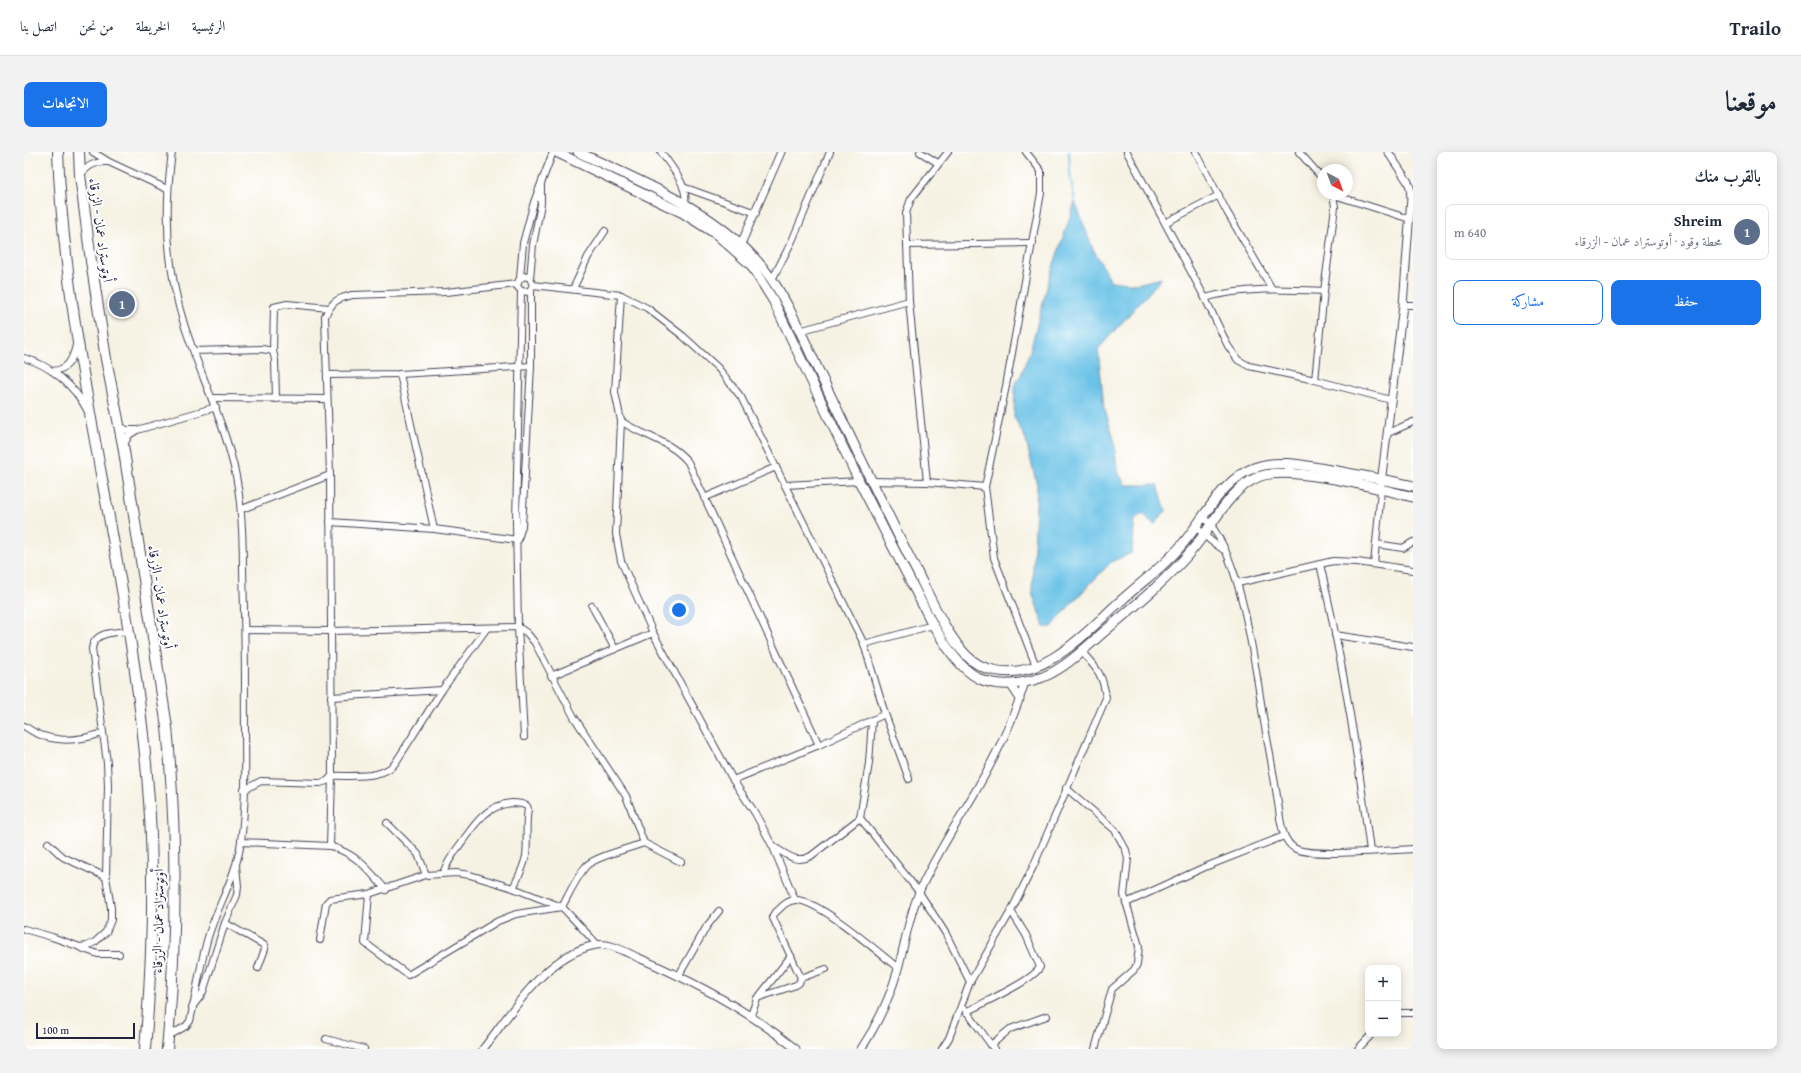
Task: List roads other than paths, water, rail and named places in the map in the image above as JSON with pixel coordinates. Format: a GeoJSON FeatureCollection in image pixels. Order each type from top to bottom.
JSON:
{"type":"FeatureCollection","features":[{"type":"Feature","properties":{"kind":"highway","name":"أوتوستراد عمان - الزرقاء"},"geometry":{"type":"LineString","coordinates":[[58,152],[65,258],[91,418],[129,631],[139,699],[151,838],[151,951],[145,1049]]}},
{"type":"Feature","properties":{"kind":"highway","name":"أوتوستراد عمان - الزرقاء"},"geometry":{"type":"LineString","coordinates":[[79,152],[80,175],[106,359],[123,445],[167,727],[174,818],[174,940],[168,1044]]}},
{"type":"Feature","properties":{"kind":"main road"},"geometry":{"type":"LineString","coordinates":[[555,152],[683,213],[725,242],[751,265],[762,281],[798,349],[859,481],[934,625],[948,648],[969,672],[989,682],[1010,684],[1026,682],[1055,671],[1082,652],[1158,585],[1192,550],[1211,524],[1245,484],[1263,475],[1278,473],[1313,476],[1413,497]]}},
{"type":"Feature","properties":{"kind":"main road"},"geometry":{"type":"LineString","coordinates":[[578,152],[686,204],[709,218],[741,244],[772,280],[799,331],[871,481],[931,600],[958,646],[977,664],[990,670],[1006,672],[1036,666],[1052,658],[1075,642],[1174,553],[1235,479],[1252,468],[1268,464],[1294,464],[1382,479],[1413,486]]}},
{"type":"Feature","properties":{"kind":"main road"},"geometry":{"type":"LineString","coordinates":[[922,602],[931,600]]}},
{"type":"Feature","properties":{"kind":"street"},"geometry":{"type":"LineString","coordinates":[[93,152],[109,162],[167,189]]}},
{"type":"Feature","properties":{"kind":"street"},"geometry":{"type":"LineString","coordinates":[[168,1044],[188,1024],[199,968],[209,934],[236,865],[241,842],[244,790],[245,630],[242,509],[236,474],[216,407],[182,318],[171,272],[166,217],[167,189],[172,152]]}},
{"type":"Feature","properties":{"kind":"street"},"geometry":{"type":"LineString","coordinates":[[524,737],[518,627],[518,540],[516,522],[521,291],[519,281],[523,242],[534,202],[555,152]]}},
{"type":"Feature","properties":{"kind":"street"},"geometry":{"type":"LineString","coordinates":[[661,152],[683,187],[686,204],[683,213]]}},
{"type":"Feature","properties":{"kind":"street"},"geometry":{"type":"LineString","coordinates":[[741,244],[756,213],[781,152]]}},
{"type":"Feature","properties":{"kind":"street"},"geometry":{"type":"LineString","coordinates":[[772,280],[792,240],[830,152]]}},
{"type":"Feature","properties":{"kind":"street"},"geometry":{"type":"LineString","coordinates":[[920,152],[938,163]]}},
{"type":"Feature","properties":{"kind":"street"},"geometry":{"type":"LineString","coordinates":[[927,482],[909,301],[906,213],[911,199],[948,152]]}},
{"type":"Feature","properties":{"kind":"street"},"geometry":{"type":"LineString","coordinates":[[1026,152],[1041,171],[1042,179],[1033,243],[1000,420],[985,487],[994,558],[1036,666]]}},
{"type":"Feature","properties":{"kind":"street"},"geometry":{"type":"LineString","coordinates":[[1127,152],[1205,298],[1228,346],[1242,363],[1269,371],[1316,380],[1391,400]]}},
{"type":"Feature","properties":{"kind":"street"},"geometry":{"type":"LineString","coordinates":[[1196,152],[1236,227],[1272,289]]}},
{"type":"Feature","properties":{"kind":"street"},"geometry":{"type":"LineString","coordinates":[[1299,152],[1317,172]]}},
{"type":"Feature","properties":{"kind":"street"},"geometry":{"type":"LineString","coordinates":[[1374,564],[1382,479],[1403,305],[1411,198],[1410,187],[1388,152]]}},
{"type":"Feature","properties":{"kind":"street"},"geometry":{"type":"LineString","coordinates":[[80,175],[89,166],[95,163],[109,162]]}},
{"type":"Feature","properties":{"kind":"street"},"geometry":{"type":"LineString","coordinates":[[518,540],[522,526],[531,366],[532,288],[530,278],[533,245],[541,204],[541,187]]}},
{"type":"Feature","properties":{"kind":"street"},"geometry":{"type":"LineString","coordinates":[[683,187],[756,213]]}},
{"type":"Feature","properties":{"kind":"street"},"geometry":{"type":"LineString","coordinates":[[1165,223],[1219,196]]}},
{"type":"Feature","properties":{"kind":"street"},"geometry":{"type":"LineString","coordinates":[[1316,380],[1324,291],[1335,207],[1334,200]]}},
{"type":"Feature","properties":{"kind":"street"},"geometry":{"type":"LineString","coordinates":[[1350,200],[1410,219]]}},
{"type":"Feature","properties":{"kind":"street"},"geometry":{"type":"LineString","coordinates":[[573,289],[588,257],[605,231]]}},
{"type":"Feature","properties":{"kind":"street"},"geometry":{"type":"LineString","coordinates":[[906,245],[1033,243]]}},
{"type":"Feature","properties":{"kind":"street"},"geometry":{"type":"LineString","coordinates":[[330,846],[332,697],[330,631],[330,475],[325,316],[332,303],[352,295],[446,292],[519,281],[524,276],[530,278]]}},
{"type":"Feature","properties":{"kind":"street"},"geometry":{"type":"LineString","coordinates":[[521,291],[525,292],[532,288],[573,289],[621,296],[646,308],[683,336],[718,368],[740,397],[786,485],[864,644],[885,714],[909,779]]}},
{"type":"Feature","properties":{"kind":"street"},"geometry":{"type":"LineString","coordinates":[[1205,298],[1220,293],[1272,289],[1324,291]]}},
{"type":"Feature","properties":{"kind":"street"},"geometry":{"type":"LineString","coordinates":[[621,296],[615,392],[621,421],[616,534],[621,561],[653,633],[733,780],[755,813],[773,846],[795,900]]}},
{"type":"Feature","properties":{"kind":"street"},"geometry":{"type":"LineString","coordinates":[[799,331],[909,301]]}},
{"type":"Feature","properties":{"kind":"street"},"geometry":{"type":"LineString","coordinates":[[276,399],[275,360],[273,351],[274,307],[288,304],[329,308]]}},
{"type":"Feature","properties":{"kind":"street"},"geometry":{"type":"LineString","coordinates":[[1403,305],[1413,305]]}},
{"type":"Feature","properties":{"kind":"street"},"geometry":{"type":"LineString","coordinates":[[52,371],[60,369],[71,361],[78,339]]}},
{"type":"Feature","properties":{"kind":"street"},"geometry":{"type":"LineString","coordinates":[[194,351],[262,349],[273,351]]}},
{"type":"Feature","properties":{"kind":"street"},"geometry":{"type":"LineString","coordinates":[[24,358],[34,361],[52,371],[79,396],[91,418]]}},
{"type":"Feature","properties":{"kind":"street"},"geometry":{"type":"LineString","coordinates":[[327,375],[400,374],[531,366]]}},
{"type":"Feature","properties":{"kind":"street"},"geometry":{"type":"LineString","coordinates":[[400,374],[434,529]]}},
{"type":"Feature","properties":{"kind":"street"},"geometry":{"type":"LineString","coordinates":[[212,398],[327,399]]}},
{"type":"Feature","properties":{"kind":"street"},"geometry":{"type":"LineString","coordinates":[[119,426],[127,430],[137,430],[216,407]]}},
{"type":"Feature","properties":{"kind":"street"},"geometry":{"type":"LineString","coordinates":[[621,421],[632,429],[673,447],[680,452],[688,462],[819,745]]}},
{"type":"Feature","properties":{"kind":"street"},"geometry":{"type":"LineString","coordinates":[[1388,432],[1413,422]]}},
{"type":"Feature","properties":{"kind":"street"},"geometry":{"type":"LineString","coordinates":[[123,445],[130,435],[137,430]]}},
{"type":"Feature","properties":{"kind":"street"},"geometry":{"type":"LineString","coordinates":[[704,498],[776,467]]}},
{"type":"Feature","properties":{"kind":"street"},"geometry":{"type":"LineString","coordinates":[[242,509],[330,475]]}},
{"type":"Feature","properties":{"kind":"street"},"geometry":{"type":"LineString","coordinates":[[786,485],[859,481]]}},
{"type":"Feature","properties":{"kind":"street"},"geometry":{"type":"LineString","coordinates":[[871,481],[927,482],[985,487]]}},
{"type":"Feature","properties":{"kind":"street"},"geometry":{"type":"LineString","coordinates":[[1203,517],[1211,524],[1238,583],[1255,665],[1284,836],[1293,848],[1307,853],[1413,849]]}},
{"type":"Feature","properties":{"kind":"street"},"geometry":{"type":"LineString","coordinates":[[330,522],[434,529],[518,540]]}},
{"type":"Feature","properties":{"kind":"street"},"geometry":{"type":"LineString","coordinates":[[1196,527],[1211,542],[1224,550]]}},
{"type":"Feature","properties":{"kind":"street"},"geometry":{"type":"LineString","coordinates":[[1376,544],[1402,548],[1413,542]]}},
{"type":"Feature","properties":{"kind":"street"},"geometry":{"type":"LineString","coordinates":[[1238,583],[1320,564],[1345,561],[1413,570]]}},
{"type":"Feature","properties":{"kind":"street"},"geometry":{"type":"LineString","coordinates":[[1320,564],[1335,635],[1364,800],[1370,851]]}},
{"type":"Feature","properties":{"kind":"street"},"geometry":{"type":"LineString","coordinates":[[592,606],[615,649]]}},
{"type":"Feature","properties":{"kind":"street"},"geometry":{"type":"LineString","coordinates":[[864,644],[934,625]]}},
{"type":"Feature","properties":{"kind":"street"},"geometry":{"type":"LineString","coordinates":[[245,630],[330,631],[518,627],[527,633],[535,643],[551,676],[589,742],[626,796],[644,843],[682,862]]}},
{"type":"Feature","properties":{"kind":"street"},"geometry":{"type":"LineString","coordinates":[[244,790],[261,781],[320,783],[327,781],[332,776],[375,774],[392,768],[442,690],[487,628]]}},
{"type":"Feature","properties":{"kind":"street"},"geometry":{"type":"LineString","coordinates":[[80,947],[87,946],[95,942],[106,932],[111,920],[111,908],[106,877],[108,786],[92,643],[101,634],[129,631]]}},
{"type":"Feature","properties":{"kind":"street"},"geometry":{"type":"LineString","coordinates":[[551,676],[653,633]]}},
{"type":"Feature","properties":{"kind":"street"},"geometry":{"type":"LineString","coordinates":[[1335,635],[1413,647]]}},
{"type":"Feature","properties":{"kind":"street"},"geometry":{"type":"LineString","coordinates":[[942,1049],[962,1005],[970,982],[1011,911],[1033,866],[1106,698],[1104,682],[1101,674],[1082,652]]}},
{"type":"Feature","properties":{"kind":"street"},"geometry":{"type":"LineString","coordinates":[[861,1049],[884,1007],[893,986],[907,928],[919,892],[932,865],[982,780],[1020,699],[1026,682]]}},
{"type":"Feature","properties":{"kind":"street"},"geometry":{"type":"LineString","coordinates":[[1010,684],[1020,699]]}},
{"type":"Feature","properties":{"kind":"street"},"geometry":{"type":"LineString","coordinates":[[332,697],[442,690]]}},
{"type":"Feature","properties":{"kind":"street"},"geometry":{"type":"LineString","coordinates":[[733,780],[819,745],[885,714]]}},
{"type":"Feature","properties":{"kind":"street"},"geometry":{"type":"LineString","coordinates":[[773,846],[794,859],[803,860],[811,856],[860,818],[869,763],[872,720]]}},
{"type":"Feature","properties":{"kind":"street"},"geometry":{"type":"LineString","coordinates":[[24,726],[47,738],[61,741],[91,737],[103,732]]}},
{"type":"Feature","properties":{"kind":"street"},"geometry":{"type":"LineString","coordinates":[[1066,788],[1111,825],[1120,837],[1128,858],[1128,870],[1124,895],[1139,946],[1137,964],[1134,970],[1112,989],[1095,1049]]}},
{"type":"Feature","properties":{"kind":"street"},"geometry":{"type":"LineString","coordinates":[[443,873],[450,858],[474,823],[482,815],[492,808],[502,804],[523,804],[527,806],[528,809],[525,833],[526,857],[513,888]]}},
{"type":"Feature","properties":{"kind":"street"},"geometry":{"type":"LineString","coordinates":[[860,818],[919,892],[949,940],[970,982]]}},
{"type":"Feature","properties":{"kind":"street"},"geometry":{"type":"LineString","coordinates":[[387,823],[415,849],[426,876]]}},
{"type":"Feature","properties":{"kind":"street"},"geometry":{"type":"LineString","coordinates":[[1126,903],[1205,867],[1284,836]]}},
{"type":"Feature","properties":{"kind":"street"},"geometry":{"type":"LineString","coordinates":[[241,842],[330,846],[354,856],[386,890]]}},
{"type":"Feature","properties":{"kind":"street"},"geometry":{"type":"LineString","coordinates":[[48,843],[63,857],[106,877]]}},
{"type":"Feature","properties":{"kind":"street"},"geometry":{"type":"LineString","coordinates":[[562,907],[582,871],[589,864],[597,859],[644,843]]}},
{"type":"Feature","properties":{"kind":"street"},"geometry":{"type":"LineString","coordinates":[[192,1007],[203,992],[225,923],[238,890],[236,865]]}},
{"type":"Feature","properties":{"kind":"street"},"geometry":{"type":"LineString","coordinates":[[320,940],[326,903],[328,900],[369,894],[386,890],[426,876],[443,873],[470,875],[513,888],[562,907],[597,944],[618,949],[679,975],[751,1016],[796,1049]]}},
{"type":"Feature","properties":{"kind":"street"},"geometry":{"type":"LineString","coordinates":[[369,894],[365,943],[406,975],[498,921],[516,914],[562,907]]}},
{"type":"Feature","properties":{"kind":"street"},"geometry":{"type":"LineString","coordinates":[[801,978],[773,918],[773,915],[787,902],[795,900],[806,902],[819,908],[854,933],[898,968]]}},
{"type":"Feature","properties":{"kind":"street"},"geometry":{"type":"LineString","coordinates":[[679,975],[707,926],[719,910]]}},
{"type":"Feature","properties":{"kind":"street"},"geometry":{"type":"LineString","coordinates":[[966,1012],[1028,979],[1038,971],[1040,967],[1026,934],[1011,911]]}},
{"type":"Feature","properties":{"kind":"street"},"geometry":{"type":"LineString","coordinates":[[225,923],[264,945],[265,949],[258,968]]}},
{"type":"Feature","properties":{"kind":"street"},"geometry":{"type":"LineString","coordinates":[[24,929],[52,937],[98,954],[119,954]]}},
{"type":"Feature","properties":{"kind":"street"},"geometry":{"type":"LineString","coordinates":[[482,1049],[531,988],[547,971],[573,954],[597,944]]}},
{"type":"Feature","properties":{"kind":"street"},"geometry":{"type":"LineString","coordinates":[[751,1016],[757,999],[791,956]]}},
{"type":"Feature","properties":{"kind":"street"},"geometry":{"type":"LineString","coordinates":[[757,999],[796,985],[800,982],[801,978],[826,969]]}},
{"type":"Feature","properties":{"kind":"street"},"geometry":{"type":"LineString","coordinates":[[962,1005],[992,1047],[1010,1029],[1047,1016]]}},
{"type":"Feature","properties":{"kind":"street"},"geometry":{"type":"LineString","coordinates":[[1401,1013],[1413,1013]]}},
{"type":"Feature","properties":{"kind":"street"},"geometry":{"type":"LineString","coordinates":[[1358,1049],[1369,1037]]}},
{"type":"Feature","properties":{"kind":"street"},"geometry":{"type":"LineString","coordinates":[[326,1039],[364,1049]]}},
{"type":"Feature","properties":{"kind":"water"},"geometry":{"type":"Polygon","coordinates":[[[1075,202],[1093,249],[1111,281],[1136,284],[1162,278],[1098,349],[1104,407],[1114,439],[1117,470],[1125,485],[1158,485],[1166,511],[1154,525],[1143,513],[1135,519],[1132,553],[1111,562],[1070,605],[1052,627],[1044,627],[1032,592],[1037,485],[1025,437],[1014,417],[1015,383],[1021,375],[1030,351],[1050,276],[1075,202]]]}},
{"type":"Feature","properties":{"kind":"waterway"},"geometry":{"type":"LineString","coordinates":[[1069,152],[1070,174],[1075,202]]}},
{"type":"Feature","properties":{"kind":"place","name":"Shreim"},"geometry":{"type":"Point","coordinates":[122,304]}}]}
